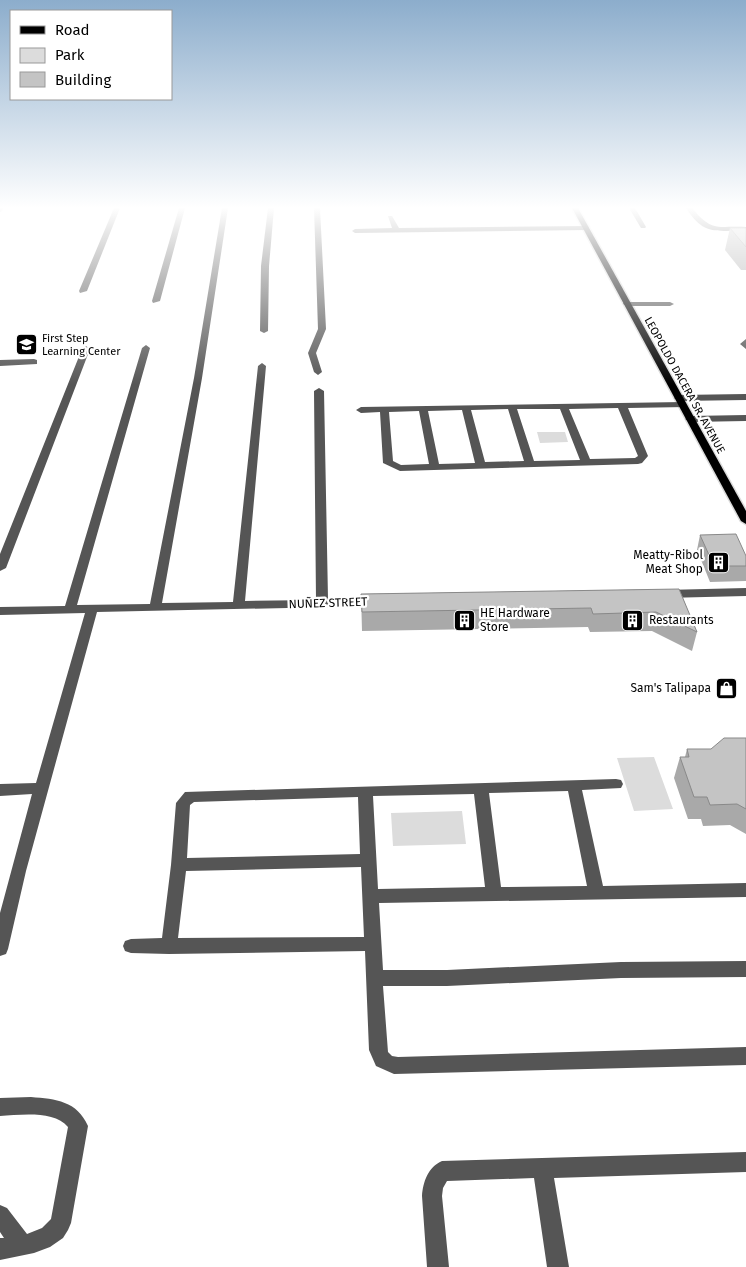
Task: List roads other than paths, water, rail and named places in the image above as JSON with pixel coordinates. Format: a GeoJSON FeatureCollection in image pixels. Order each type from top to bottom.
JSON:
{"type":"FeatureCollection","features":[{"type":"Feature","properties":{"kind":"main road","name":"LEOPOLDO DACERA SR. AVENUE"},"geometry":{"type":"LineString","coordinates":[[607,267],[746,521]]}},
{"type":"Feature","properties":{"kind":"street"},"geometry":{"type":"LineString","coordinates":[[83,291],[93,267]]}},
{"type":"Feature","properties":{"kind":"street"},"geometry":{"type":"LineString","coordinates":[[156,301],[167,267]]}},
{"type":"Feature","properties":{"kind":"street"},"geometry":{"type":"LineString","coordinates":[[156,608],[205,339],[216,267]]}},
{"type":"Feature","properties":{"kind":"street"},"geometry":{"type":"LineString","coordinates":[[264,331],[266,267]]}},
{"type":"Feature","properties":{"kind":"street"},"geometry":{"type":"LineString","coordinates":[[318,372],[312,353],[322,329],[320,267]]}},
{"type":"Feature","properties":{"kind":"street"},"geometry":{"type":"LineString","coordinates":[[627,304],[670,304]]}},
{"type":"Feature","properties":{"kind":"street"},"geometry":{"type":"LineString","coordinates":[[746,342],[744,344],[746,346]]}},
{"type":"Feature","properties":{"kind":"street"},"geometry":{"type":"LineString","coordinates":[[70,610],[146,348]]}},
{"type":"Feature","properties":{"kind":"street"},"geometry":{"type":"LineString","coordinates":[[0,568],[86,349]]}},
{"type":"Feature","properties":{"kind":"street"},"geometry":{"type":"LineString","coordinates":[[0,363],[34,362]]}},
{"type":"Feature","properties":{"kind":"street"},"geometry":{"type":"LineString","coordinates":[[239,606],[262,366]]}},
{"type":"Feature","properties":{"kind":"street"},"geometry":{"type":"LineString","coordinates":[[319,391],[322,604]]}},
{"type":"Feature","properties":{"kind":"street"},"geometry":{"type":"LineString","coordinates":[[361,410],[622,406],[746,397]]}},
{"type":"Feature","properties":{"kind":"street"},"geometry":{"type":"LineString","coordinates":[[563,406],[586,463]]}},
{"type":"Feature","properties":{"kind":"street"},"geometry":{"type":"LineString","coordinates":[[384,409],[388,463],[400,468],[634,462],[641,460],[643,456],[622,406]]}},
{"type":"Feature","properties":{"kind":"street"},"geometry":{"type":"LineString","coordinates":[[466,407],[481,466]]}},
{"type":"Feature","properties":{"kind":"street"},"geometry":{"type":"LineString","coordinates":[[512,407],[530,464]]}},
{"type":"Feature","properties":{"kind":"street"},"geometry":{"type":"LineString","coordinates":[[423,408],[435,467]]}},
{"type":"Feature","properties":{"kind":"street"},"geometry":{"type":"LineString","coordinates":[[690,419],[746,418]]}},
{"type":"Feature","properties":{"kind":"street"},"geometry":{"type":"LineString","coordinates":[[656,594],[746,592]]}},
{"type":"Feature","properties":{"kind":"street","name":"NUÑEZ STREET"},"geometry":{"type":"LineString","coordinates":[[0,611],[390,602]]}},
{"type":"Feature","properties":{"kind":"street"},"geometry":{"type":"LineString","coordinates":[[0,949],[18,871],[92,609]]}},
{"type":"Feature","properties":{"kind":"street"},"geometry":{"type":"LineString","coordinates":[[169,947],[179,865],[183,803],[190,796],[616,784]]}},
{"type":"Feature","properties":{"kind":"street"},"geometry":{"type":"LineString","coordinates":[[574,785],[596,892]]}},
{"type":"Feature","properties":{"kind":"street"},"geometry":{"type":"LineString","coordinates":[[482,787],[494,894]]}},
{"type":"Feature","properties":{"kind":"street"},"geometry":{"type":"LineString","coordinates":[[0,790],[42,788]]}},
{"type":"Feature","properties":{"kind":"street"},"geometry":{"type":"LineString","coordinates":[[365,792],[379,1055],[385,1064],[391,1066],[746,1056]]}},
{"type":"Feature","properties":{"kind":"street"},"geometry":{"type":"LineString","coordinates":[[179,865],[369,860]]}},
{"type":"Feature","properties":{"kind":"street"},"geometry":{"type":"LineString","coordinates":[[371,896],[746,890]]}},
{"type":"Feature","properties":{"kind":"street"},"geometry":{"type":"LineString","coordinates":[[131,946],[373,944]]}},
{"type":"Feature","properties":{"kind":"street"},"geometry":{"type":"LineString","coordinates":[[375,978],[447,978],[621,970],[746,969]]}},
{"type":"Feature","properties":{"kind":"street"},"geometry":{"type":"LineString","coordinates":[[0,1107],[61,1110],[72,1116],[78,1126],[61,1223],[53,1235],[46,1239],[0,1249]]}},
{"type":"Feature","properties":{"kind":"street"},"geometry":{"type":"LineString","coordinates":[[438,1267],[432,1196],[433,1185],[442,1171],[746,1162]]}},
{"type":"Feature","properties":{"kind":"street"},"geometry":{"type":"LineString","coordinates":[[542,1168],[558,1267]]}},
{"type":"Feature","properties":{"kind":"street"},"geometry":{"type":"LineString","coordinates":[[0,1215],[22,1244]]}},
{"type":"Feature","properties":{"kind":"place","name":"First Step Learning Center"},"geometry":{"type":"Point","coordinates":[26,344]}},
{"type":"Feature","properties":{"kind":"place","name":"Meatty-Ribol Meat Shop"},"geometry":{"type":"Point","coordinates":[719,562]}},
{"type":"Feature","properties":{"kind":"place","name":"HE Hardware Store"},"geometry":{"type":"Point","coordinates":[464,620]}},
{"type":"Feature","properties":{"kind":"place","name":"Restaurants"},"geometry":{"type":"Point","coordinates":[633,620]}},
{"type":"Feature","properties":{"kind":"place","name":"Sam's Talipapa"},"geometry":{"type":"Point","coordinates":[727,688]}}]}
